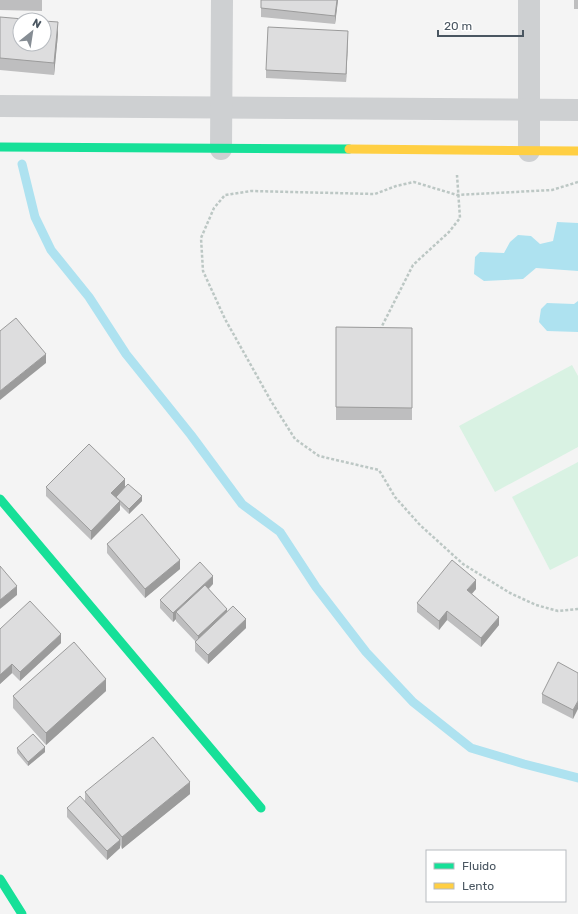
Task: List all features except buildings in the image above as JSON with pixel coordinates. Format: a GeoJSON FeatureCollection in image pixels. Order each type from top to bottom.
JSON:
{"type":"FeatureCollection","features":[{"type":"Feature","properties":{"kind":"street"},"geometry":{"type":"LineString","coordinates":[[221,149],[222,0]]}},
{"type":"Feature","properties":{"kind":"street"},"geometry":{"type":"LineString","coordinates":[[529,0],[529,151]]}},
{"type":"Feature","properties":{"kind":"street"},"geometry":{"type":"LineString","coordinates":[[0,106],[578,110]]}},
{"type":"Feature","properties":{"kind":"street"},"geometry":{"type":"LineString","coordinates":[[0,147],[578,151]]}},
{"type":"Feature","properties":{"kind":"street"},"geometry":{"type":"LineString","coordinates":[[0,500],[261,808]]}},
{"type":"Feature","properties":{"kind":"street"},"geometry":{"type":"LineString","coordinates":[[0,879],[22,914]]}},
{"type":"Feature","properties":{"kind":"path"},"geometry":{"type":"LineString","coordinates":[[380,330],[413,265],[449,232],[460,218],[457,195],[456,150]]}},
{"type":"Feature","properties":{"kind":"path"},"geometry":{"type":"LineString","coordinates":[[578,182],[552,190],[457,195],[414,182],[396,186],[375,194],[251,191],[225,195],[214,208],[201,238],[203,271],[225,319],[271,401],[295,439],[319,456],[379,470],[395,497],[420,525],[463,564],[510,593],[536,605],[558,610],[578,609]]}},
{"type":"Feature","properties":{"kind":"green space"},"geometry":{"type":"Polygon","coordinates":[[[572,365],[578,376],[578,447],[495,492],[459,426],[572,365]]]}},
{"type":"Feature","properties":{"kind":"green space"},"geometry":{"type":"Polygon","coordinates":[[[578,462],[578,556],[550,570],[512,497],[578,462]]]}},
{"type":"Feature","properties":{"kind":"water"},"geometry":{"type":"Polygon","coordinates":[[[557,222],[578,223],[578,271],[536,268],[523,279],[484,281],[474,274],[475,257],[480,252],[504,253],[510,242],[518,235],[531,236],[540,244],[553,241],[557,222]]]}},
{"type":"Feature","properties":{"kind":"water"},"geometry":{"type":"Polygon","coordinates":[[[578,301],[578,332],[547,331],[539,322],[541,309],[547,303],[574,304],[578,301]]]}},
{"type":"Feature","properties":{"kind":"waterway"},"geometry":{"type":"LineString","coordinates":[[22,164],[35,217],[51,250],[89,297],[126,354],[191,435],[242,504],[280,532],[316,587],[366,652],[413,702],[471,748],[578,778]]}},
{"type":"Feature","properties":{"kind":"traffic: fast"},"geometry":{"type":"LineString","coordinates":[[0,147],[349,149]]}},
{"type":"Feature","properties":{"kind":"traffic: fast"},"geometry":{"type":"LineString","coordinates":[[0,499],[261,808]]}},
{"type":"Feature","properties":{"kind":"traffic: fast"},"geometry":{"type":"LineString","coordinates":[[0,879],[22,914]]}},
{"type":"Feature","properties":{"kind":"traffic: slow"},"geometry":{"type":"LineString","coordinates":[[349,149],[578,151]]}}]}
